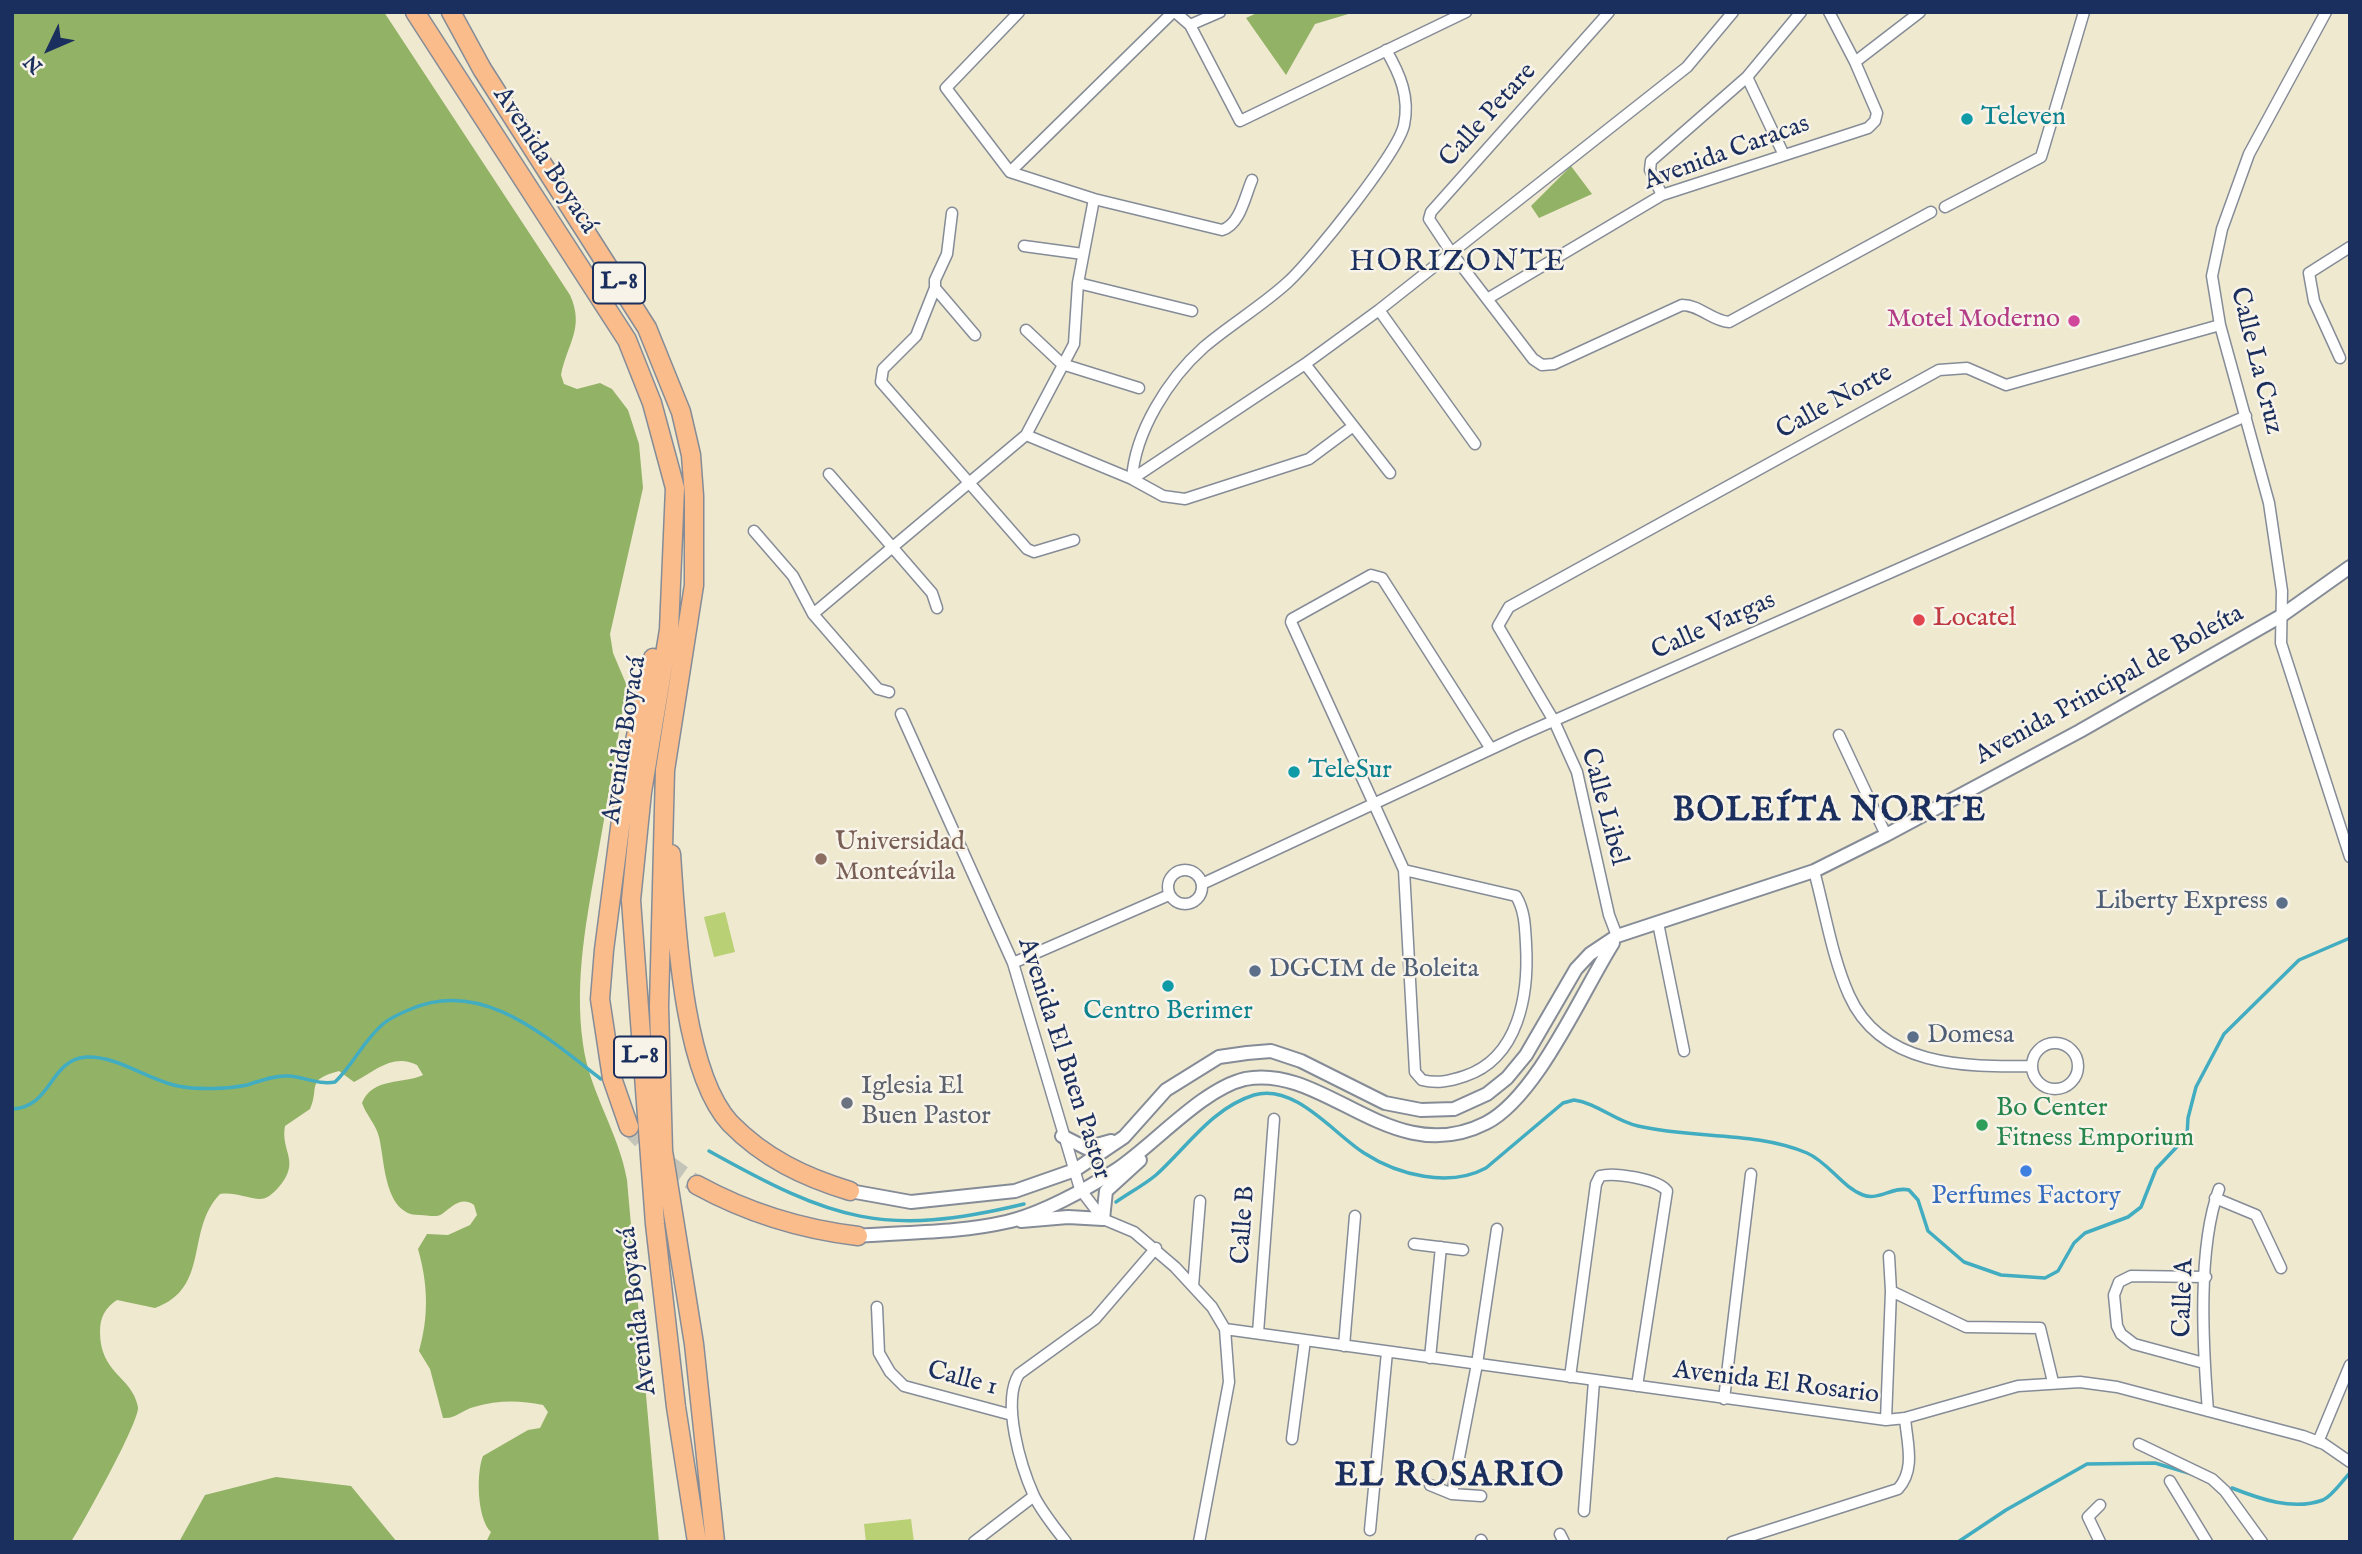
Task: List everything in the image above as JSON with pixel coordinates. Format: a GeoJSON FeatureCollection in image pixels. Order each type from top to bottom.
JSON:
{"type":"FeatureCollection","features":[{"type":"Feature","properties":{"kind":"highway"},"geometry":{"type":"LineString","coordinates":[[409,12],[438,47]]}},
{"type":"Feature","properties":{"kind":"highway","name":"Avenida Boyacá"},"geometry":{"type":"LineString","coordinates":[[415,12],[627,340],[652,403],[675,488],[674,573],[669,630],[642,793],[631,900],[655,1224],[677,1407],[697,1542]]}},
{"type":"Feature","properties":{"kind":"highway","name":"Avenida Boyacá"},"geometry":{"type":"LineString","coordinates":[[451,12],[482,69],[647,328],[681,412],[691,455],[694,585],[665,771],[659,901],[663,1151],[694,1344],[715,1542]]}},
{"type":"Feature","properties":{"kind":"highway"},"geometry":{"type":"LineString","coordinates":[[629,1127],[612,1078],[600,999],[626,782],[674,573]]}},
{"type":"Feature","properties":{"kind":"highway"},"geometry":{"type":"LineString","coordinates":[[665,771],[684,984],[699,1060],[709,1089],[729,1122],[760,1149],[790,1170],[850,1191]]}},
{"type":"Feature","properties":{"kind":"highway"},"geometry":{"type":"LineString","coordinates":[[696,1185],[769,1218],[815,1231],[858,1236]]}},
{"type":"Feature","properties":{"kind":"street"},"geometry":{"type":"LineString","coordinates":[[1019,12],[946,88],[1010,172],[1094,199],[1222,230],[1236,220],[1252,180]]}},
{"type":"Feature","properties":{"kind":"street"},"geometry":{"type":"LineString","coordinates":[[1010,172],[1174,12],[1190,25],[1240,121],[1466,12]]}},
{"type":"Feature","properties":{"kind":"street"},"geometry":{"type":"LineString","coordinates":[[1190,25],[1220,12]]}},
{"type":"Feature","properties":{"kind":"street","name":"Calle Petare"},"geometry":{"type":"LineString","coordinates":[[1609,12],[1431,212],[1430,224],[1533,359],[1548,366],[1682,305],[1690,305],[1721,321],[1736,319],[1931,212]]}},
{"type":"Feature","properties":{"kind":"street"},"geometry":{"type":"LineString","coordinates":[[1132,479],[1305,364],[1379,310],[1687,67],[1732,12]]}},
{"type":"Feature","properties":{"kind":"street"},"geometry":{"type":"LineString","coordinates":[[1662,195],[1650,170],[1651,161],[1746,77],[1801,12]]}},
{"type":"Feature","properties":{"kind":"street"},"geometry":{"type":"LineString","coordinates":[[1829,12],[1855,62],[1920,12]]}},
{"type":"Feature","properties":{"kind":"street"},"geometry":{"type":"LineString","coordinates":[[1945,207],[2040,157],[2084,12]]}},
{"type":"Feature","properties":{"kind":"street","name":"Calle La Cruz"},"geometry":{"type":"LineString","coordinates":[[2326,12],[2249,154],[2222,229],[2212,276],[2220,325],[2269,503],[2282,591],[2281,643],[2350,857]]}},
{"type":"Feature","properties":{"kind":"street"},"geometry":{"type":"LineString","coordinates":[[1132,479],[1138,444],[1159,405],[1185,368],[1203,348],[1296,274],[1395,148],[1405,122],[1405,93],[1402,79],[1386,50]]}},
{"type":"Feature","properties":{"kind":"street","name":"Avenida Caracas"},"geometry":{"type":"LineString","coordinates":[[1487,299],[1662,195],[1783,153],[1859,131],[1875,121],[1877,113],[1855,62]]}},
{"type":"Feature","properties":{"kind":"street"},"geometry":{"type":"LineString","coordinates":[[1746,77],[1783,153]]}},
{"type":"Feature","properties":{"kind":"street"},"geometry":{"type":"LineString","coordinates":[[813,614],[1026,435],[1074,344],[1078,283],[1094,199]]}},
{"type":"Feature","properties":{"kind":"street"},"geometry":{"type":"LineString","coordinates":[[952,213],[947,254],[934,280],[935,288],[916,336],[883,369],[880,378],[1030,552],[1074,540]]}},
{"type":"Feature","properties":{"kind":"street"},"geometry":{"type":"LineString","coordinates":[[1024,246],[1083,254]]}},
{"type":"Feature","properties":{"kind":"street"},"geometry":{"type":"LineString","coordinates":[[2340,358],[2314,301],[2309,273],[2313,267],[2350,247]]}},
{"type":"Feature","properties":{"kind":"street"},"geometry":{"type":"LineString","coordinates":[[1078,283],[1192,311]]}},
{"type":"Feature","properties":{"kind":"street"},"geometry":{"type":"LineString","coordinates":[[935,288],[975,335]]}},
{"type":"Feature","properties":{"kind":"street"},"geometry":{"type":"LineString","coordinates":[[1379,310],[1475,444]]}},
{"type":"Feature","properties":{"kind":"street","name":"Calle Norte"},"geometry":{"type":"LineString","coordinates":[[1499,620],[1509,607],[1939,370],[1967,368],[2006,385],[2220,325]]}},
{"type":"Feature","properties":{"kind":"street"},"geometry":{"type":"LineString","coordinates":[[1026,330],[1062,364],[1139,388]]}},
{"type":"Feature","properties":{"kind":"street"},"geometry":{"type":"LineString","coordinates":[[1305,364],[1390,473]]}},
{"type":"Feature","properties":{"kind":"street","name":"Calle Vargas"},"geometry":{"type":"LineString","coordinates":[[1013,962],[1170,895],[1177,903],[1188,904],[1201,895],[1202,884],[1553,721],[2246,416]]}},
{"type":"Feature","properties":{"kind":"street"},"geometry":{"type":"LineString","coordinates":[[1026,435],[1132,479],[1163,496],[1185,499],[1309,459],[1352,427]]}},
{"type":"Feature","properties":{"kind":"street"},"geometry":{"type":"LineString","coordinates":[[829,474],[932,593],[937,608]]}},
{"type":"Feature","properties":{"kind":"street"},"geometry":{"type":"LineString","coordinates":[[754,531],[793,576],[813,614],[877,688],[889,692]]}},
{"type":"Feature","properties":{"kind":"street","name":"Avenida Principal de Boleíta"},"geometry":{"type":"LineString","coordinates":[[1814,871],[2080,731],[2281,616],[2350,566]]}},
{"type":"Feature","properties":{"kind":"street"},"geometry":{"type":"LineString","coordinates":[[1404,870],[1516,896],[1525,923],[1526,992],[1512,1033],[1498,1054],[1482,1070],[1449,1082],[1422,1080],[1415,1072],[1404,870],[1376,803],[1291,622],[1296,615],[1371,575],[1382,578],[1491,750]]}},
{"type":"Feature","properties":{"kind":"street","name":"Calle Libel"},"geometry":{"type":"LineString","coordinates":[[1499,620],[1502,635],[1553,721],[1577,772],[1609,915],[1617,936]]}},
{"type":"Feature","properties":{"kind":"street","name":"Avenida El Buen Pastor"},"geometry":{"type":"LineString","coordinates":[[901,714],[1013,962],[1062,1136],[1080,1189],[1103,1219],[1134,1232],[1156,1248],[1212,1307],[1224,1329],[1229,1382],[1199,1542]]}},
{"type":"Feature","properties":{"kind":"street"},"geometry":{"type":"LineString","coordinates":[[1839,735],[1886,835]]}},
{"type":"Feature","properties":{"kind":"street"},"geometry":{"type":"LineString","coordinates":[[1170,895],[1170,880],[1182,870],[1197,875],[1202,884]]}},
{"type":"Feature","properties":{"kind":"street"},"geometry":{"type":"LineString","coordinates":[[850,1191],[911,1202],[1015,1191],[1075,1170],[1124,1137],[1166,1090],[1219,1058],[1247,1053],[1271,1051],[1301,1061],[1385,1103],[1421,1110],[1454,1109],[1487,1094],[1507,1078],[1526,1055],[1576,969],[1590,954],[1617,936],[1814,871],[1847,992],[1872,1027],[1891,1043],[1913,1054],[1944,1063],[1976,1067],[2031,1066]]}},
{"type":"Feature","properties":{"kind":"street"},"geometry":{"type":"LineString","coordinates":[[1658,923],[1684,1051]]}},
{"type":"Feature","properties":{"kind":"street"},"geometry":{"type":"LineString","coordinates":[[858,1236],[1068,1217],[1103,1219],[1106,1191],[1155,1142],[1205,1098],[1243,1080],[1269,1077],[1292,1081],[1345,1108],[1414,1135],[1465,1132],[1511,1104],[1547,1059],[1581,995],[1617,936]]}},
{"type":"Feature","properties":{"kind":"street"},"geometry":{"type":"LineString","coordinates":[[2053,1043],[2069,1047],[2078,1063],[2071,1083],[2052,1090],[2036,1081],[2031,1066],[2038,1049],[2053,1043]]}},
{"type":"Feature","properties":{"kind":"street","name":"Calle B"},"geometry":{"type":"LineString","coordinates":[[1258,1333],[1274,1119]]}},
{"type":"Feature","properties":{"kind":"street"},"geometry":{"type":"LineString","coordinates":[[1062,1136],[1086,1148],[1124,1137]]}},
{"type":"Feature","properties":{"kind":"street"},"geometry":{"type":"LineString","coordinates":[[1006,1222],[1114,1171],[1155,1142]]}},
{"type":"Feature","properties":{"kind":"street"},"geometry":{"type":"LineString","coordinates":[[1570,1377],[1600,1177],[1608,1174],[1657,1183],[1667,1191],[1637,1386]]}},
{"type":"Feature","properties":{"kind":"street"},"geometry":{"type":"LineString","coordinates":[[1724,1399],[1751,1174]]}},
{"type":"Feature","properties":{"kind":"street","name":"Calle A"},"geometry":{"type":"LineString","coordinates":[[2208,1411],[2204,1363],[2208,1223],[2217,1193],[2256,1215],[2281,1268]]}},
{"type":"Feature","properties":{"kind":"street"},"geometry":{"type":"LineString","coordinates":[[1193,1286],[1200,1201]]}},
{"type":"Feature","properties":{"kind":"street"},"geometry":{"type":"LineString","coordinates":[[1344,1346],[1355,1216]]}},
{"type":"Feature","properties":{"kind":"street"},"geometry":{"type":"LineString","coordinates":[[1452,1494],[1477,1364],[1497,1228]]}},
{"type":"Feature","properties":{"kind":"street"},"geometry":{"type":"LineString","coordinates":[[1414,1244],[1463,1250]]}},
{"type":"Feature","properties":{"kind":"street"},"geometry":{"type":"LineString","coordinates":[[1430,1357],[1441,1247]]}},
{"type":"Feature","properties":{"kind":"street"},"geometry":{"type":"LineString","coordinates":[[1066,1542],[1034,1496],[1012,1415],[1011,1393],[1019,1374],[1095,1319],[1156,1248]]}},
{"type":"Feature","properties":{"kind":"street"},"geometry":{"type":"LineString","coordinates":[[1886,1420],[1891,1291],[1889,1256]]}},
{"type":"Feature","properties":{"kind":"street"},"geometry":{"type":"LineString","coordinates":[[2204,1363],[2127,1340],[2117,1326],[2114,1295],[2119,1282],[2130,1276],[2206,1277]]}},
{"type":"Feature","properties":{"kind":"street"},"geometry":{"type":"LineString","coordinates":[[1891,1291],[1966,1327],[2040,1328],[2053,1382]]}},
{"type":"Feature","properties":{"kind":"street","name":"Calle 1"},"geometry":{"type":"LineString","coordinates":[[877,1307],[879,1353],[890,1372],[904,1386],[1012,1415]]}},
{"type":"Feature","properties":{"kind":"street","name":"Avenida El Rosario"},"geometry":{"type":"LineString","coordinates":[[1224,1329],[1886,1420],[1905,1418],[2018,1386],[2053,1382],[2118,1387],[2318,1442],[2350,1462]]}},
{"type":"Feature","properties":{"kind":"street"},"geometry":{"type":"LineString","coordinates":[[1293,1439],[1306,1340]]}},
{"type":"Feature","properties":{"kind":"street"},"geometry":{"type":"LineString","coordinates":[[1370,1530],[1387,1352]]}},
{"type":"Feature","properties":{"kind":"street"},"geometry":{"type":"LineString","coordinates":[[2318,1442],[2350,1365]]}},
{"type":"Feature","properties":{"kind":"street"},"geometry":{"type":"LineString","coordinates":[[1584,1511],[1594,1381]]}},
{"type":"Feature","properties":{"kind":"street"},"geometry":{"type":"LineString","coordinates":[[1732,1542],[1898,1489],[1910,1468],[1905,1418]]}},
{"type":"Feature","properties":{"kind":"street"},"geometry":{"type":"LineString","coordinates":[[2139,1444],[2212,1479],[2225,1491],[2262,1542]]}},
{"type":"Feature","properties":{"kind":"street"},"geometry":{"type":"LineString","coordinates":[[2170,1481],[2207,1542]]}},
{"type":"Feature","properties":{"kind":"street"},"geometry":{"type":"LineString","coordinates":[[1430,1485],[1452,1494],[1481,1496]]}},
{"type":"Feature","properties":{"kind":"street"},"geometry":{"type":"LineString","coordinates":[[974,1542],[1034,1496]]}},
{"type":"Feature","properties":{"kind":"street"},"geometry":{"type":"LineString","coordinates":[[2100,1506],[2088,1517],[2100,1542]]}},
{"type":"Feature","properties":{"kind":"green space"},"geometry":{"type":"Polygon","coordinates":[[[12,12],[384,12],[570,295],[576,317],[561,375],[564,384],[577,389],[600,383],[612,389],[628,410],[639,444],[643,488],[610,634],[613,653],[627,686],[586,925],[580,996],[586,1061],[618,1146],[627,1180],[659,1542],[486,1542],[491,1532],[483,1517],[479,1496],[479,1473],[483,1456],[528,1430],[540,1428],[548,1412],[543,1405],[500,1402],[474,1407],[443,1418],[430,1369],[419,1351],[426,1300],[418,1249],[427,1234],[448,1235],[470,1225],[477,1215],[474,1205],[465,1202],[437,1216],[408,1213],[399,1207],[393,1197],[385,1172],[378,1132],[362,1103],[373,1089],[381,1085],[423,1075],[417,1065],[400,1061],[384,1065],[354,1082],[339,1071],[318,1081],[310,1109],[285,1126],[289,1171],[278,1188],[262,1199],[220,1194],[209,1208],[203,1224],[191,1273],[184,1287],[172,1299],[155,1308],[117,1300],[109,1306],[102,1317],[100,1327],[101,1346],[110,1366],[135,1397],[138,1407],[130,1432],[71,1542],[12,1542],[12,12]]]}},
{"type":"Feature","properties":{"kind":"green space"},"geometry":{"type":"Polygon","coordinates":[[[1259,12],[1355,12],[1315,24],[1286,75],[1246,18],[1259,12]]]}},
{"type":"Feature","properties":{"kind":"green space"},"geometry":{"type":"Polygon","coordinates":[[[1571,166],[1592,194],[1539,218],[1531,206],[1571,166]]]}},
{"type":"Feature","properties":{"kind":"green space"},"geometry":{"type":"Polygon","coordinates":[[[725,912],[735,952],[714,957],[704,917],[725,912]]]}},
{"type":"Feature","properties":{"kind":"green space"},"geometry":{"type":"Polygon","coordinates":[[[276,1477],[351,1486],[397,1542],[179,1542],[205,1495],[276,1477]]]}},
{"type":"Feature","properties":{"kind":"green space"},"geometry":{"type":"Polygon","coordinates":[[[911,1519],[914,1542],[866,1542],[864,1524],[911,1519]]]}},
{"type":"Feature","properties":{"kind":"waterway"},"geometry":{"type":"LineString","coordinates":[[1116,1202],[1156,1175],[1201,1129],[1225,1109],[1254,1095],[1269,1093],[1284,1096],[1313,1112],[1352,1145],[1377,1161],[1408,1173],[1440,1178],[1472,1174],[1486,1168],[1563,1103],[1574,1100],[1638,1126],[1681,1133],[1745,1138],[1787,1146],[1815,1157],[1848,1186],[1863,1195],[1875,1196],[1909,1190],[1918,1200],[1928,1231],[1964,1262],[2001,1275],[2045,1278],[2058,1271],[2074,1243],[2085,1233],[2128,1217],[2141,1207],[2156,1169],[2187,1136],[2188,1118],[2196,1087],[2224,1034],[2299,960],[2350,938]]}},
{"type":"Feature","properties":{"kind":"waterway"},"geometry":{"type":"LineString","coordinates":[[12,1109],[36,1100],[65,1066],[87,1057],[110,1060],[167,1083],[186,1087],[231,1087],[283,1076],[335,1082],[386,1022],[396,1015],[438,1001],[463,1001],[488,1006],[512,1017],[536,1030],[601,1079]]}},
{"type":"Feature","properties":{"kind":"waterway"},"geometry":{"type":"LineString","coordinates":[[709,1151],[791,1193],[826,1207],[860,1216],[933,1220],[1024,1204]]}},
{"type":"Feature","properties":{"kind":"waterway"},"geometry":{"type":"LineString","coordinates":[[1958,1542],[2006,1510],[2087,1464],[2155,1463],[2192,1474]]}},
{"type":"Feature","properties":{"kind":"waterway"},"geometry":{"type":"LineString","coordinates":[[2232,1488],[2277,1502],[2312,1503],[2326,1498],[2350,1473]]}},
{"type":"Feature","properties":{"kind":"tunnel"},"geometry":{"type":"LineString","coordinates":[[629,1127],[658,1157],[697,1185]]}},
{"type":"Feature","properties":{"kind":"place","name":"Televen"},"geometry":{"type":"Point","coordinates":[1967,119]}},
{"type":"Feature","properties":{"kind":"place","name":"Motel Moderno"},"geometry":{"type":"Point","coordinates":[2074,321]}},
{"type":"Feature","properties":{"kind":"place","name":"Locatel"},"geometry":{"type":"Point","coordinates":[1919,620]}},
{"type":"Feature","properties":{"kind":"place","name":"TeleSur"},"geometry":{"type":"Point","coordinates":[1294,772]}},
{"type":"Feature","properties":{"kind":"place","name":"Universidad Monteávila"},"geometry":{"type":"Point","coordinates":[821,859]}},
{"type":"Feature","properties":{"kind":"place","name":"Liberty Express"},"geometry":{"type":"Point","coordinates":[2282,903]}},
{"type":"Feature","properties":{"kind":"place","name":"DGCIM de Boleita"},"geometry":{"type":"Point","coordinates":[1255,971]}},
{"type":"Feature","properties":{"kind":"place","name":"Centro Berimer"},"geometry":{"type":"Point","coordinates":[1168,986]}},
{"type":"Feature","properties":{"kind":"place","name":"Domesa"},"geometry":{"type":"Point","coordinates":[1913,1037]}},
{"type":"Feature","properties":{"kind":"place","name":"Iglesia El Buen Pastor"},"geometry":{"type":"Point","coordinates":[847,1103]}},
{"type":"Feature","properties":{"kind":"place","name":"Bo Center Fitness Emporium"},"geometry":{"type":"Point","coordinates":[1982,1125]}},
{"type":"Feature","properties":{"kind":"place","name":"Perfumes Factory"},"geometry":{"type":"Point","coordinates":[2026,1171]}},
{"type":"Feature","properties":{"kind":"district","name":"HORIZONTE"},"geometry":{"type":"Point","coordinates":[1458,264]}},
{"type":"Feature","properties":{"kind":"district","name":"BOLEÍTA NORTE"},"geometry":{"type":"Point","coordinates":[1830,813]}},
{"type":"Feature","properties":{"kind":"district","name":"EL ROSARIO"},"geometry":{"type":"Point","coordinates":[1450,1478]}}]}
